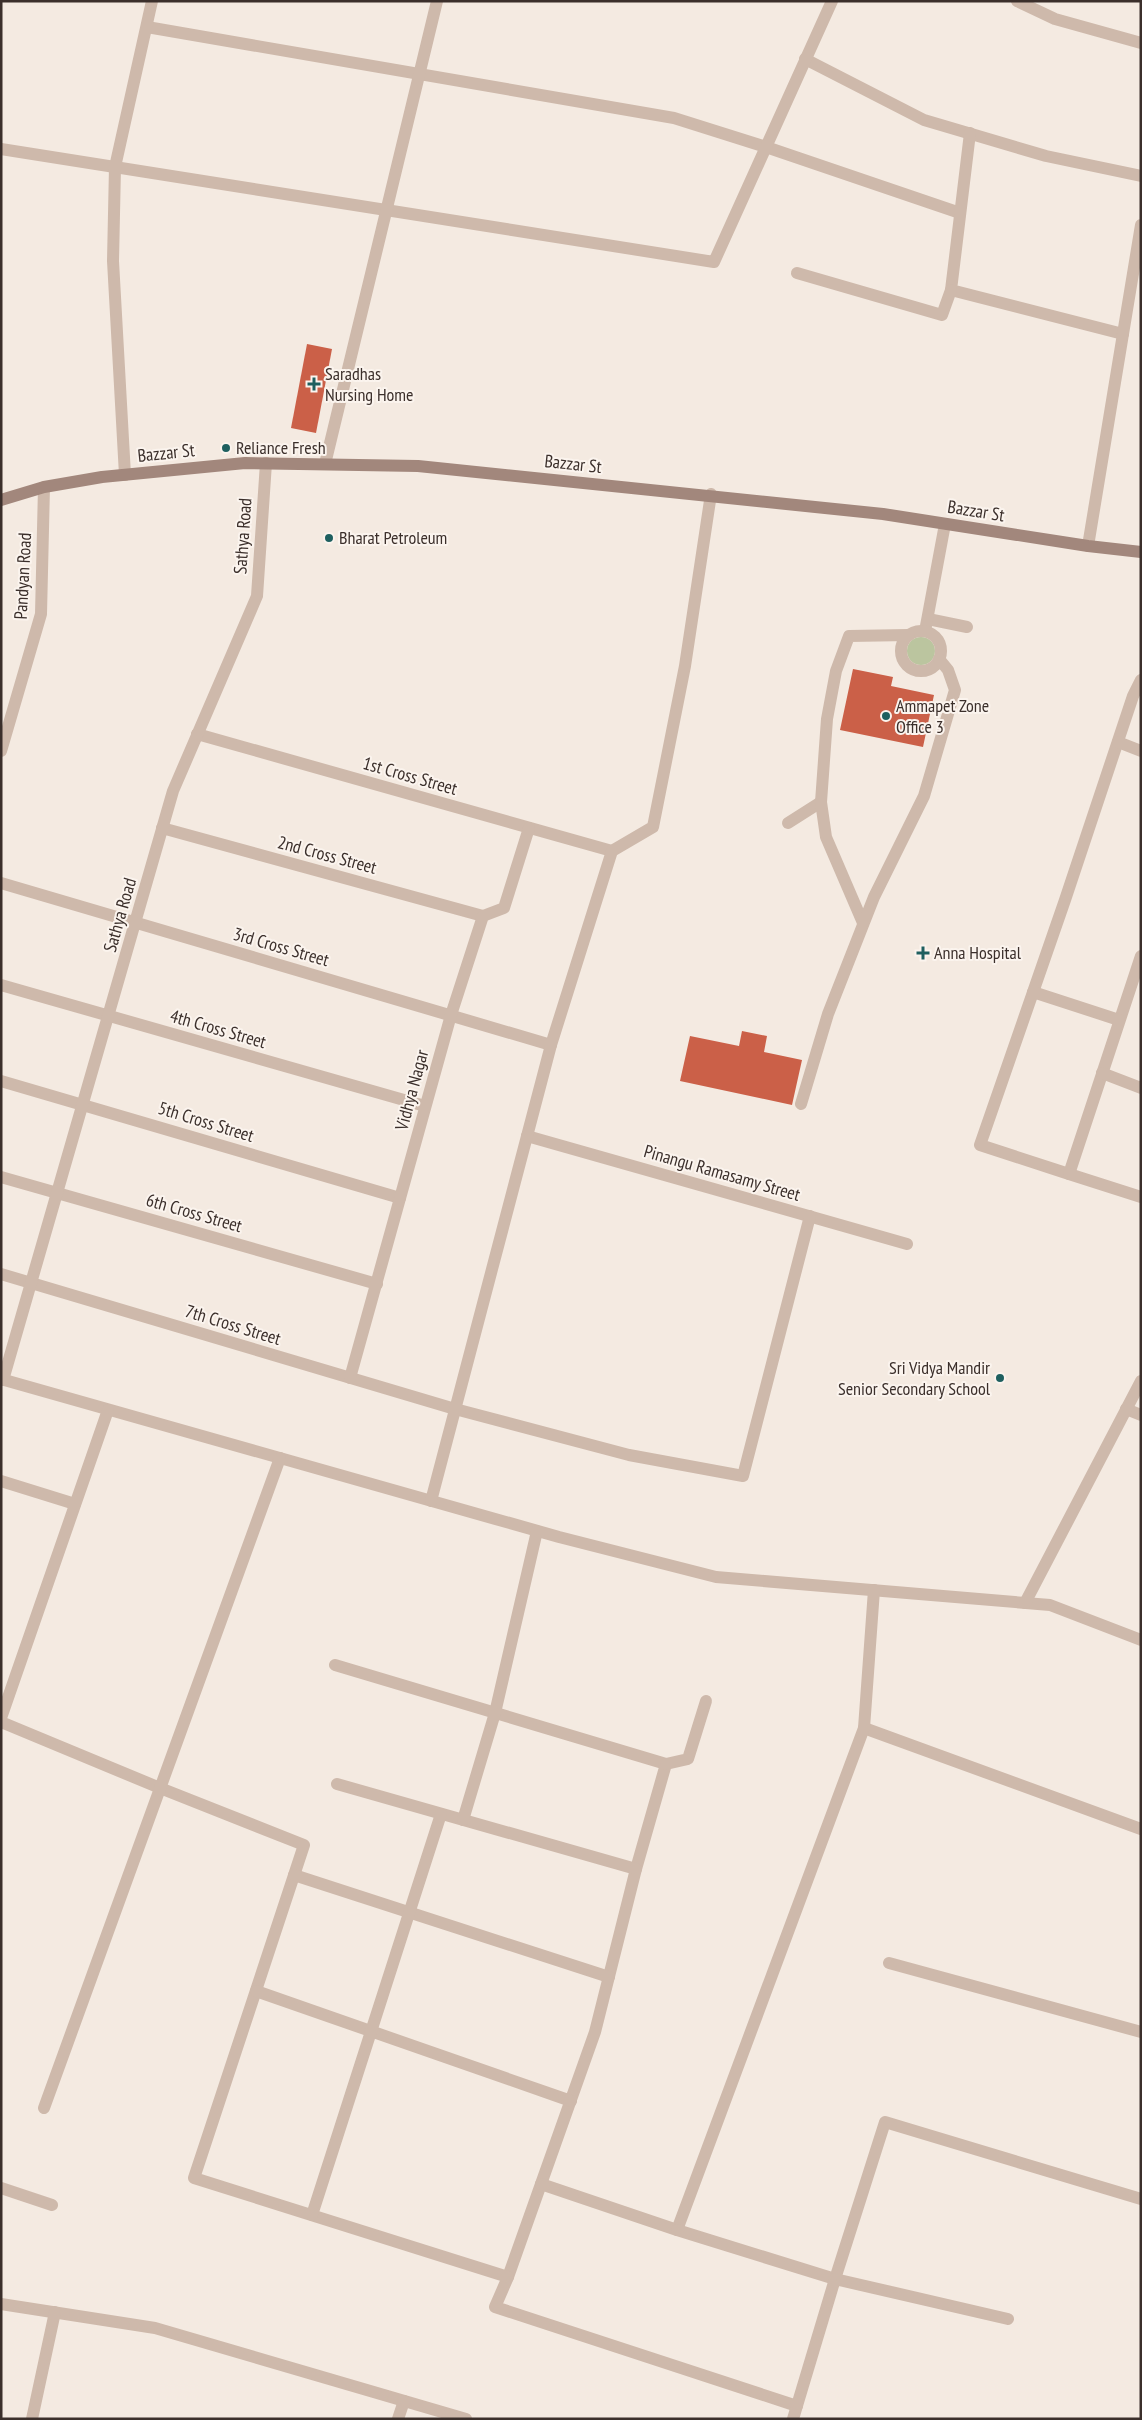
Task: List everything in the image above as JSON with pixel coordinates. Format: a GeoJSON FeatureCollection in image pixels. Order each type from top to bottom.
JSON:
{"type":"FeatureCollection","features":[{"type":"Feature","properties":{"kind":"main road","name":"Bazzar St"},"geometry":{"type":"LineString","coordinates":[[1,500],[44,488],[125,475],[245,463],[418,466],[883,514],[1139,553]]}},
{"type":"Feature","properties":{"kind":"street"},"geometry":{"type":"LineString","coordinates":[[125,475],[113,261],[115,167],[152,1]]}},
{"type":"Feature","properties":{"kind":"street"},"geometry":{"type":"LineString","coordinates":[[325,464],[437,1]]}},
{"type":"Feature","properties":{"kind":"street"},"geometry":{"type":"LineString","coordinates":[[1,149],[714,262],[832,1]]}},
{"type":"Feature","properties":{"kind":"street"},"geometry":{"type":"LineString","coordinates":[[1017,1],[1055,19],[1141,43]]}},
{"type":"Feature","properties":{"kind":"street"},"geometry":{"type":"LineString","coordinates":[[147,27],[674,118],[766,147],[960,214]]}},
{"type":"Feature","properties":{"kind":"street"},"geometry":{"type":"LineString","coordinates":[[805,59],[924,120],[1046,156],[1141,176]]}},
{"type":"Feature","properties":{"kind":"street"},"geometry":{"type":"LineString","coordinates":[[796,273],[942,315],[951,290],[970,133]]}},
{"type":"Feature","properties":{"kind":"street"},"geometry":{"type":"LineString","coordinates":[[1088,546],[1141,225]]}},
{"type":"Feature","properties":{"kind":"street"},"geometry":{"type":"LineString","coordinates":[[951,290],[1123,334]]}},
{"type":"Feature","properties":{"kind":"street","name":"Sathya Road"},"geometry":{"type":"LineString","coordinates":[[2,1380],[84,1104],[173,791],[257,596],[266,463]]}},
{"type":"Feature","properties":{"kind":"street","name":"Pandyan Road"},"geometry":{"type":"LineString","coordinates":[[1,751],[4,731],[41,614],[44,488]]}},
{"type":"Feature","properties":{"kind":"street"},"geometry":{"type":"LineString","coordinates":[[431,1501],[551,1045],[612,851],[653,827],[685,666],[711,495]]}},
{"type":"Feature","properties":{"kind":"street"},"geometry":{"type":"LineString","coordinates":[[945,524],[926,625],[941,646],[939,659],[936,664],[924,670],[911,668],[906,664],[901,652],[904,639],[909,634],[926,625],[967,627]]}},
{"type":"Feature","properties":{"kind":"street"},"geometry":{"type":"LineString","coordinates":[[863,923],[826,837],[821,802],[827,719],[836,672],[849,636],[909,634]]}},
{"type":"Feature","properties":{"kind":"street"},"geometry":{"type":"LineString","coordinates":[[801,1104],[828,1014],[863,923],[924,796],[955,690],[948,670],[939,659]]}},
{"type":"Feature","properties":{"kind":"street"},"geometry":{"type":"LineString","coordinates":[[1141,680],[1133,696],[980,1145],[1141,1197]]}},
{"type":"Feature","properties":{"kind":"street","name":"1st Cross Street"},"geometry":{"type":"LineString","coordinates":[[197,734],[612,851]]}},
{"type":"Feature","properties":{"kind":"street"},"geometry":{"type":"LineString","coordinates":[[1118,742],[1141,751]]}},
{"type":"Feature","properties":{"kind":"street"},"geometry":{"type":"LineString","coordinates":[[788,823],[821,802]]}},
{"type":"Feature","properties":{"kind":"street","name":"2nd Cross Street"},"geometry":{"type":"LineString","coordinates":[[162,828],[483,916]]}},
{"type":"Feature","properties":{"kind":"street"},"geometry":{"type":"LineString","coordinates":[[483,916],[504,908],[529,828]]}},
{"type":"Feature","properties":{"kind":"street","name":"3rd Cross Street"},"geometry":{"type":"LineString","coordinates":[[1,883],[551,1045]]}},
{"type":"Feature","properties":{"kind":"street","name":"Vidhya Nagar"},"geometry":{"type":"LineString","coordinates":[[350,1378],[451,1015],[483,916]]}},
{"type":"Feature","properties":{"kind":"street"},"geometry":{"type":"LineString","coordinates":[[1069,1174],[1141,956]]}},
{"type":"Feature","properties":{"kind":"street","name":"4th Cross Street"},"geometry":{"type":"LineString","coordinates":[[1,985],[426,1106]]}},
{"type":"Feature","properties":{"kind":"street"},"geometry":{"type":"LineString","coordinates":[[1033,992],[1120,1020]]}},
{"type":"Feature","properties":{"kind":"street"},"geometry":{"type":"LineString","coordinates":[[1102,1073],[1141,1088]]}},
{"type":"Feature","properties":{"kind":"street","name":"5th Cross Street"},"geometry":{"type":"LineString","coordinates":[[1,1081],[400,1198]]}},
{"type":"Feature","properties":{"kind":"street","name":"Pinangu Ramasamy Street"},"geometry":{"type":"LineString","coordinates":[[527,1136],[907,1244]]}},
{"type":"Feature","properties":{"kind":"street","name":"6th Cross Street"},"geometry":{"type":"LineString","coordinates":[[1,1177],[376,1284]]}},
{"type":"Feature","properties":{"kind":"street","name":"7th Cross Street"},"geometry":{"type":"LineString","coordinates":[[1,1274],[455,1409],[629,1455],[742,1476],[810,1216]]}},
{"type":"Feature","properties":{"kind":"street"},"geometry":{"type":"LineString","coordinates":[[2,1380],[538,1531],[716,1577],[1050,1605],[1141,1640]]}},
{"type":"Feature","properties":{"kind":"street"},"geometry":{"type":"LineString","coordinates":[[1025,1603],[1141,1381]]}},
{"type":"Feature","properties":{"kind":"street"},"geometry":{"type":"LineString","coordinates":[[1126,1409],[1141,1415]]}},
{"type":"Feature","properties":{"kind":"street"},"geometry":{"type":"LineString","coordinates":[[1,1718],[108,1410]]}},
{"type":"Feature","properties":{"kind":"street"},"geometry":{"type":"LineString","coordinates":[[44,2108],[280,1458]]}},
{"type":"Feature","properties":{"kind":"street"},"geometry":{"type":"LineString","coordinates":[[1,1481],[75,1504]]}},
{"type":"Feature","properties":{"kind":"street"},"geometry":{"type":"LineString","coordinates":[[463,1820],[495,1712],[538,1531]]}},
{"type":"Feature","properties":{"kind":"street"},"geometry":{"type":"LineString","coordinates":[[677,2230],[864,1728],[874,1590]]}},
{"type":"Feature","properties":{"kind":"street"},"geometry":{"type":"LineString","coordinates":[[335,1665],[666,1764],[688,1759],[706,1701]]}},
{"type":"Feature","properties":{"kind":"street"},"geometry":{"type":"LineString","coordinates":[[1,1722],[160,1788],[304,1844],[194,2178],[508,2277]]}},
{"type":"Feature","properties":{"kind":"street"},"geometry":{"type":"LineString","coordinates":[[864,1728],[1141,1829]]}},
{"type":"Feature","properties":{"kind":"street"},"geometry":{"type":"LineString","coordinates":[[666,1764],[636,1869],[595,2032],[508,2277],[495,2307],[797,2406]]}},
{"type":"Feature","properties":{"kind":"street"},"geometry":{"type":"LineString","coordinates":[[337,1784],[636,1869]]}},
{"type":"Feature","properties":{"kind":"street"},"geometry":{"type":"LineString","coordinates":[[312,2215],[441,1814]]}},
{"type":"Feature","properties":{"kind":"street"},"geometry":{"type":"LineString","coordinates":[[294,1875],[609,1977]]}},
{"type":"Feature","properties":{"kind":"street"},"geometry":{"type":"LineString","coordinates":[[889,1963],[1141,2032]]}},
{"type":"Feature","properties":{"kind":"street"},"geometry":{"type":"LineString","coordinates":[[256,1991],[571,2100]]}},
{"type":"Feature","properties":{"kind":"street"},"geometry":{"type":"LineString","coordinates":[[793,2419],[885,2122],[1141,2199]]}},
{"type":"Feature","properties":{"kind":"street"},"geometry":{"type":"LineString","coordinates":[[541,2184],[677,2230],[835,2279],[1008,2319]]}},
{"type":"Feature","properties":{"kind":"street"},"geometry":{"type":"LineString","coordinates":[[1,2188],[52,2205]]}},
{"type":"Feature","properties":{"kind":"street"},"geometry":{"type":"LineString","coordinates":[[1,2304],[155,2328],[466,2419]]}},
{"type":"Feature","properties":{"kind":"street"},"geometry":{"type":"LineString","coordinates":[[32,2419],[55,2312]]}},
{"type":"Feature","properties":{"kind":"street"},"geometry":{"type":"LineString","coordinates":[[398,2419],[404,2401]]}},
{"type":"Feature","properties":{"kind":"green space"},"geometry":{"type":"Polygon","coordinates":[[[921,637],[931,641],[935,651],[931,661],[921,665],[911,661],[907,651],[911,641],[921,637]]]}},
{"type":"Feature","properties":{"kind":"building"},"geometry":{"type":"Polygon","coordinates":[[[307,344],[332,349],[316,433],[291,428],[307,344]]]}},
{"type":"Feature","properties":{"kind":"building","name":"Ammapet Zone Office 3"},"geometry":{"type":"Polygon","coordinates":[[[853,669],[893,677],[891,686],[934,695],[923,747],[840,730],[853,669]]]}},
{"type":"Feature","properties":{"kind":"building"},"geometry":{"type":"Polygon","coordinates":[[[742,1031],[767,1036],[764,1052],[802,1060],[792,1105],[680,1081],[690,1036],[739,1046],[742,1031]]]}},
{"type":"Feature","properties":{"kind":"place","name":"Saradhas Nursing Home"},"geometry":{"type":"Point","coordinates":[314,384]}},
{"type":"Feature","properties":{"kind":"place","name":"Reliance Fresh"},"geometry":{"type":"Point","coordinates":[226,448]}},
{"type":"Feature","properties":{"kind":"place","name":"Bharat Petroleum"},"geometry":{"type":"Point","coordinates":[329,538]}},
{"type":"Feature","properties":{"kind":"place","name":"Ammapet Zone Office 3"},"geometry":{"type":"Point","coordinates":[886,716]}},
{"type":"Feature","properties":{"kind":"place","name":"Anna Hospital"},"geometry":{"type":"Point","coordinates":[923,953]}},
{"type":"Feature","properties":{"kind":"place","name":"Sri Vidya Mandir Senior Secondary School"},"geometry":{"type":"Point","coordinates":[1000,1378]}}]}
